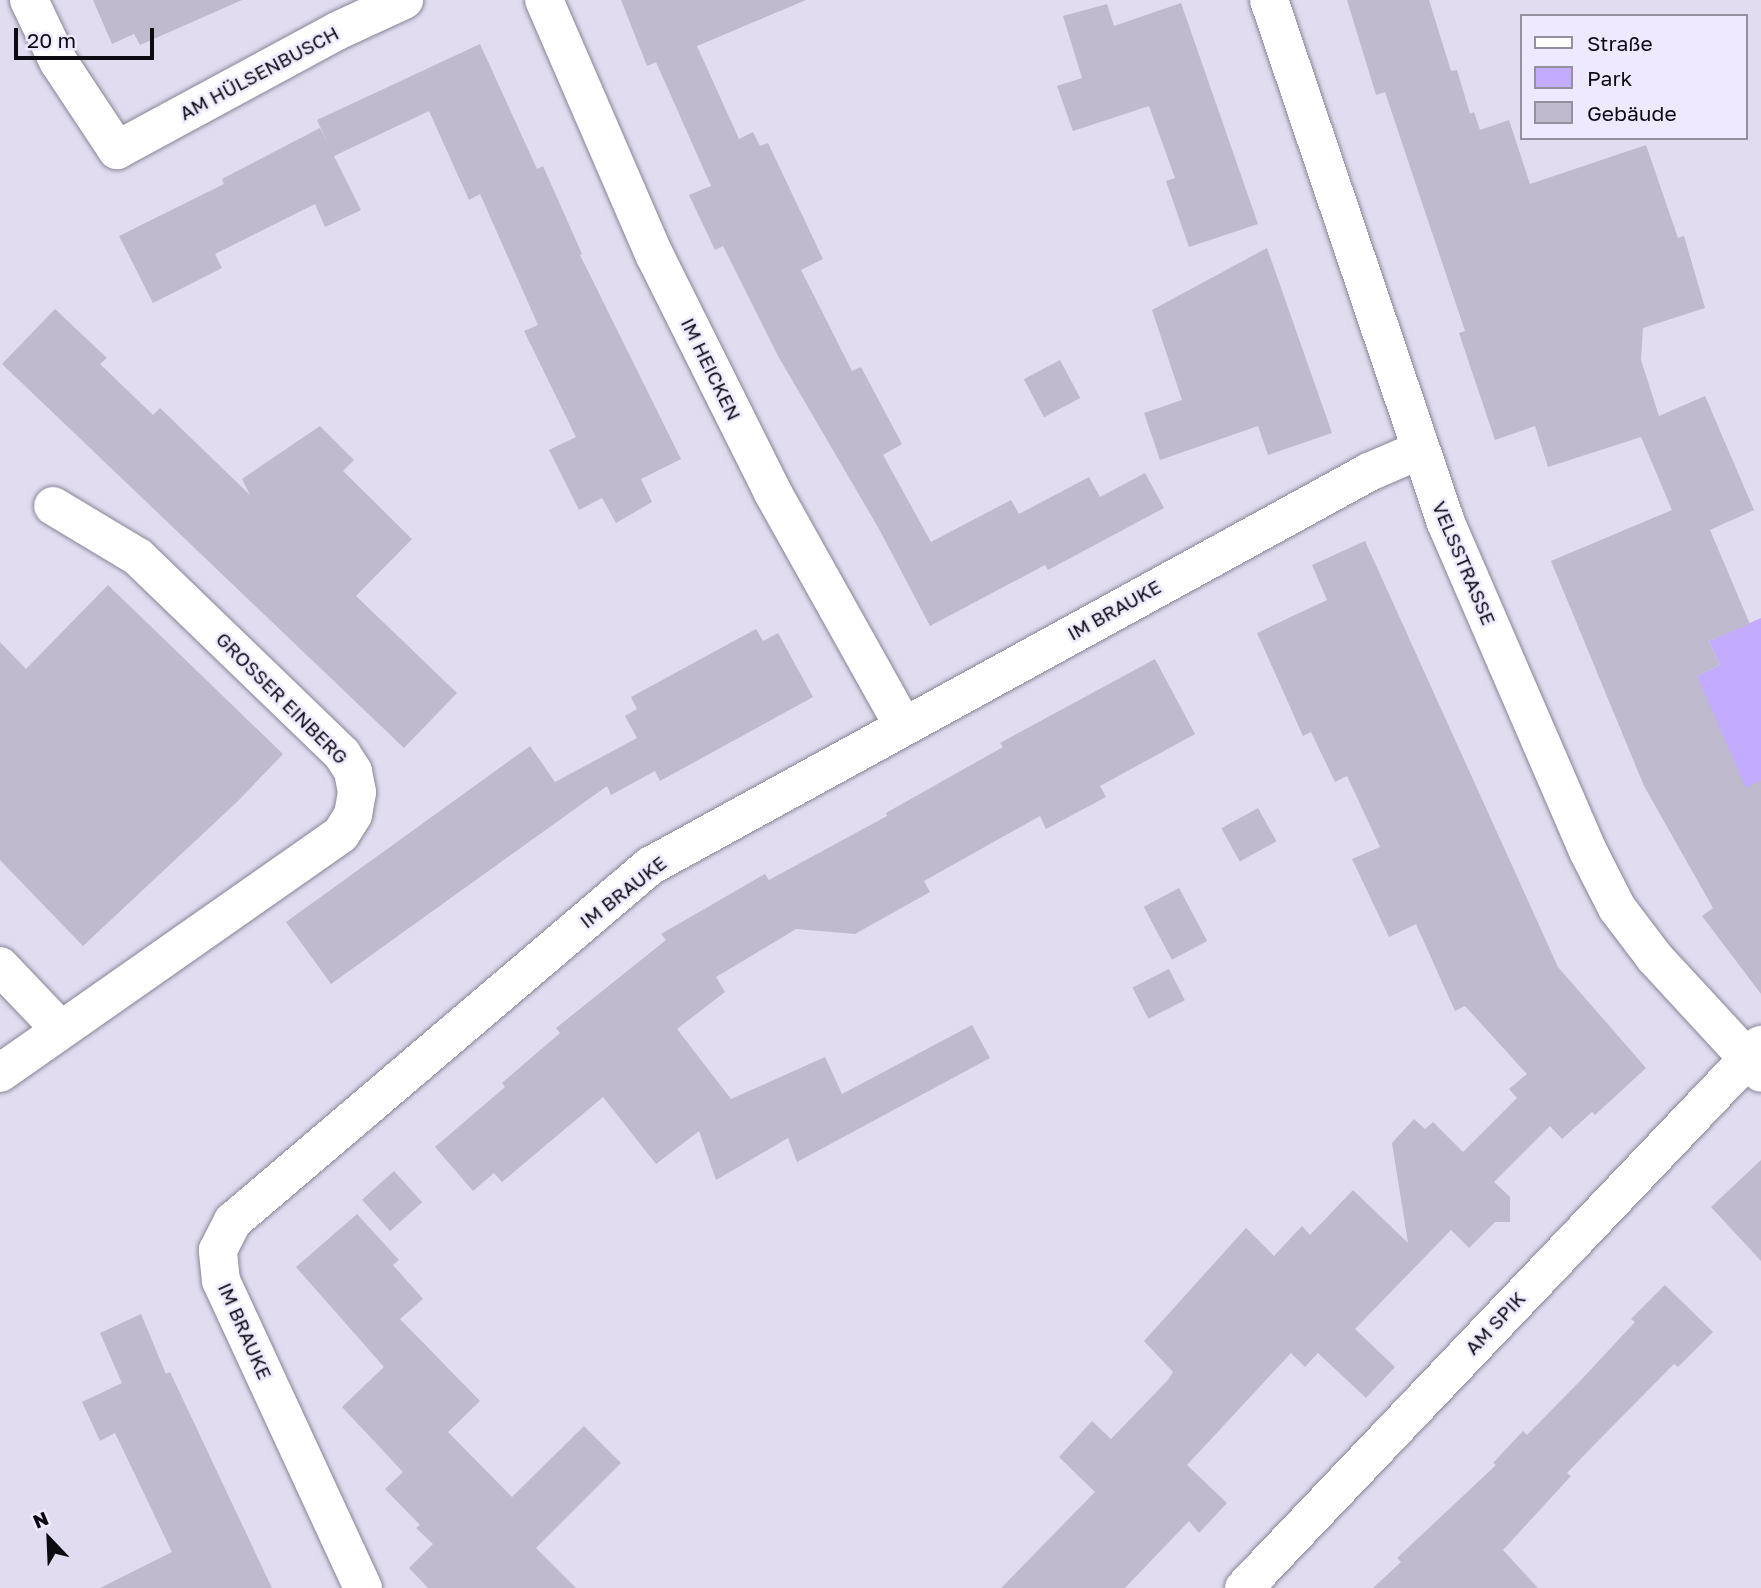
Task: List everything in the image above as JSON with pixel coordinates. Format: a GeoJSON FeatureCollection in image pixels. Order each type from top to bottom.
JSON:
{"type":"FeatureCollection","features":[{"type":"Feature","properties":{"kind":"street","name":"AM HÜLSENBUSCH"},"geometry":{"type":"LineString","coordinates":[[29,0],[58,61],[117,150],[337,31],[404,0]]}},
{"type":"Feature","properties":{"kind":"street","name":"IM HEICKEN"},"geometry":{"type":"LineString","coordinates":[[544,0],[661,268],[772,491],[904,724]]}},
{"type":"Feature","properties":{"kind":"street","name":"VELSSTRASSE"},"geometry":{"type":"LineString","coordinates":[[1269,0],[1446,523],[1588,850],[1616,908],[1655,958],[1756,1058]]}},
{"type":"Feature","properties":{"kind":"street","name":"IM BRAUKE"},"geometry":{"type":"LineString","coordinates":[[363,1588],[221,1280],[218,1250],[233,1221],[650,866],[904,724],[1369,472],[1420,450]]}},
{"type":"Feature","properties":{"kind":"street","name":"GROSSER EINBERG"},"geometry":{"type":"LineString","coordinates":[[0,1073],[341,834],[353,814],[357,792],[353,771],[342,754],[138,557],[52,506]]}},
{"type":"Feature","properties":{"kind":"street"},"geometry":{"type":"LineString","coordinates":[[0,966],[60,1029]]}},
{"type":"Feature","properties":{"kind":"street","name":"AM SPIK"},"geometry":{"type":"LineString","coordinates":[[1244,1588],[1756,1058]]}},
{"type":"Feature","properties":{"kind":"green space"},"geometry":{"type":"Polygon","coordinates":[[[1761,618],[1761,800],[1715,806],[1697,676],[1720,665],[1709,641],[1761,618]]]}},
{"type":"Feature","properties":{"kind":"building"},"geometry":{"type":"Polygon","coordinates":[[[93,0],[242,0],[140,45],[134,34],[112,44],[93,0]]]}},
{"type":"Feature","properties":{"kind":"building"},"geometry":{"type":"Polygon","coordinates":[[[621,0],[806,0],[697,46],[739,139],[753,132],[760,146],[768,143],[823,259],[801,270],[852,371],[861,367],[902,444],[883,455],[931,542],[1011,500],[1019,514],[1089,477],[1100,497],[1145,473],[1164,508],[1048,570],[1045,565],[930,626],[879,529],[778,356],[723,246],[715,250],[689,195],[711,186],[656,62],[647,66],[621,0]]]}},
{"type":"Feature","properties":{"kind":"building"},"geometry":{"type":"Polygon","coordinates":[[[1347,0],[1429,0],[1451,71],[1457,70],[1470,114],[1474,112],[1480,130],[1509,120],[1530,184],[1646,145],[1678,238],[1684,236],[1705,308],[1643,328],[1641,360],[1659,416],[1705,396],[1754,510],[1710,530],[1750,624],[1709,641],[1720,665],[1697,676],[1746,788],[1761,780],[1761,994],[1702,916],[1713,908],[1644,786],[1551,561],[1672,510],[1641,437],[1548,467],[1535,426],[1495,440],[1459,333],[1465,331],[1385,92],[1376,95],[1347,0]]]}},
{"type":"Feature","properties":{"kind":"building"},"geometry":{"type":"Polygon","coordinates":[[[1181,3],[1258,224],[1189,247],[1166,181],[1175,178],[1149,106],[1073,131],[1057,86],[1082,78],[1063,16],[1107,4],[1114,26],[1181,3]]]}},
{"type":"Feature","properties":{"kind":"building"},"geometry":{"type":"Polygon","coordinates":[[[480,44],[537,169],[543,166],[582,254],[580,255],[681,459],[641,479],[652,502],[616,523],[602,498],[579,510],[549,450],[576,437],[524,331],[538,325],[480,194],[469,200],[429,111],[334,156],[361,210],[325,227],[315,204],[215,254],[222,268],[153,303],[119,236],[224,184],[222,179],[320,128],[329,146],[317,120],[480,44]]]}},
{"type":"Feature","properties":{"kind":"building"},"geometry":{"type":"Polygon","coordinates":[[[1267,248],[1332,433],[1268,455],[1258,426],[1160,460],[1144,413],[1182,400],[1152,310],[1267,248]]]}},
{"type":"Feature","properties":{"kind":"building"},"geometry":{"type":"Polygon","coordinates":[[[55,309],[107,358],[100,364],[153,415],[160,408],[250,495],[242,479],[320,426],[354,460],[343,471],[412,539],[356,596],[457,693],[404,748],[2,364],[55,309]]]}},
{"type":"Feature","properties":{"kind":"building"},"geometry":{"type":"Polygon","coordinates":[[[1060,360],[1080,398],[1044,417],[1024,379],[1060,360]]]}},
{"type":"Feature","properties":{"kind":"building"},"geometry":{"type":"Polygon","coordinates":[[[1365,541],[1558,967],[1646,1068],[1595,1115],[1592,1112],[1562,1139],[1550,1126],[1494,1182],[1510,1197],[1510,1222],[1495,1222],[1469,1248],[1451,1230],[1355,1329],[1395,1367],[1366,1398],[1318,1353],[1305,1367],[1291,1353],[1187,1465],[1227,1503],[1199,1533],[1189,1521],[1125,1588],[1001,1588],[1095,1492],[1059,1457],[1092,1421],[1111,1439],[1168,1380],[1173,1372],[1144,1341],[1246,1228],[1274,1256],[1302,1226],[1310,1235],[1353,1190],[1408,1243],[1392,1143],[1414,1119],[1425,1129],[1433,1122],[1463,1152],[1517,1098],[1509,1089],[1527,1074],[1465,1006],[1455,1011],[1416,924],[1389,937],[1352,859],[1380,847],[1347,776],[1335,782],[1311,732],[1303,736],[1257,633],[1327,600],[1312,565],[1365,541]]]}},
{"type":"Feature","properties":{"kind":"building"},"geometry":{"type":"Polygon","coordinates":[[[108,585],[283,754],[239,800],[83,946],[0,860],[0,642],[26,669],[108,585]]]}},
{"type":"Feature","properties":{"kind":"building"},"geometry":{"type":"Polygon","coordinates":[[[756,629],[763,641],[778,633],[813,697],[660,781],[655,771],[611,795],[607,786],[331,984],[286,922],[530,746],[555,782],[637,738],[625,716],[637,709],[631,697],[756,629]]]}},
{"type":"Feature","properties":{"kind":"building"},"geometry":{"type":"Polygon","coordinates":[[[1155,659],[1195,734],[1100,786],[1106,797],[1046,829],[1040,816],[924,881],[930,892],[855,934],[796,929],[716,977],[725,992],[677,1029],[731,1099],[825,1057],[842,1094],[972,1025],[990,1058],[797,1162],[788,1138],[716,1180],[699,1131],[656,1164],[603,1097],[502,1182],[494,1173],[473,1191],[435,1147],[505,1087],[502,1083],[560,1033],[556,1028],[666,940],[661,934],[765,874],[769,880],[887,816],[886,813],[1003,747],[1000,743],[1155,659]]]}},
{"type":"Feature","properties":{"kind":"building"},"geometry":{"type":"Polygon","coordinates":[[[1258,808],[1276,841],[1240,862],[1221,828],[1258,808]]]}},
{"type":"Feature","properties":{"kind":"building"},"geometry":{"type":"Polygon","coordinates":[[[1179,888],[1207,941],[1172,960],[1144,907],[1179,888]]]}},
{"type":"Feature","properties":{"kind":"building"},"geometry":{"type":"Polygon","coordinates":[[[1169,969],[1185,1000],[1148,1019],[1132,988],[1169,969]]]}},
{"type":"Feature","properties":{"kind":"building"},"geometry":{"type":"Polygon","coordinates":[[[1761,1160],[1761,1261],[1711,1207],[1761,1160]]]}},
{"type":"Feature","properties":{"kind":"building"},"geometry":{"type":"Polygon","coordinates":[[[394,1171],[422,1202],[390,1231],[362,1200],[394,1171]]]}},
{"type":"Feature","properties":{"kind":"building"},"geometry":{"type":"Polygon","coordinates":[[[357,1214],[399,1260],[393,1265],[423,1299],[400,1319],[480,1401],[448,1432],[512,1497],[584,1426],[621,1463],[536,1548],[576,1588],[428,1588],[409,1568],[433,1544],[416,1528],[420,1525],[385,1489],[403,1472],[342,1407],[384,1367],[296,1267],[357,1214]]]}},
{"type":"Feature","properties":{"kind":"building"},"geometry":{"type":"Polygon","coordinates":[[[1665,1285],[1713,1332],[1678,1367],[1674,1364],[1592,1447],[1567,1473],[1571,1476],[1503,1550],[1538,1588],[1373,1588],[1401,1562],[1397,1558],[1496,1465],[1493,1463],[1523,1431],[1527,1435],[1581,1380],[1635,1322],[1631,1319],[1665,1285]]]}},
{"type":"Feature","properties":{"kind":"building"},"geometry":{"type":"Polygon","coordinates":[[[141,1314],[166,1374],[170,1372],[272,1588],[100,1588],[172,1552],[115,1433],[100,1441],[82,1402],[122,1383],[100,1333],[141,1314]]]}}]}
